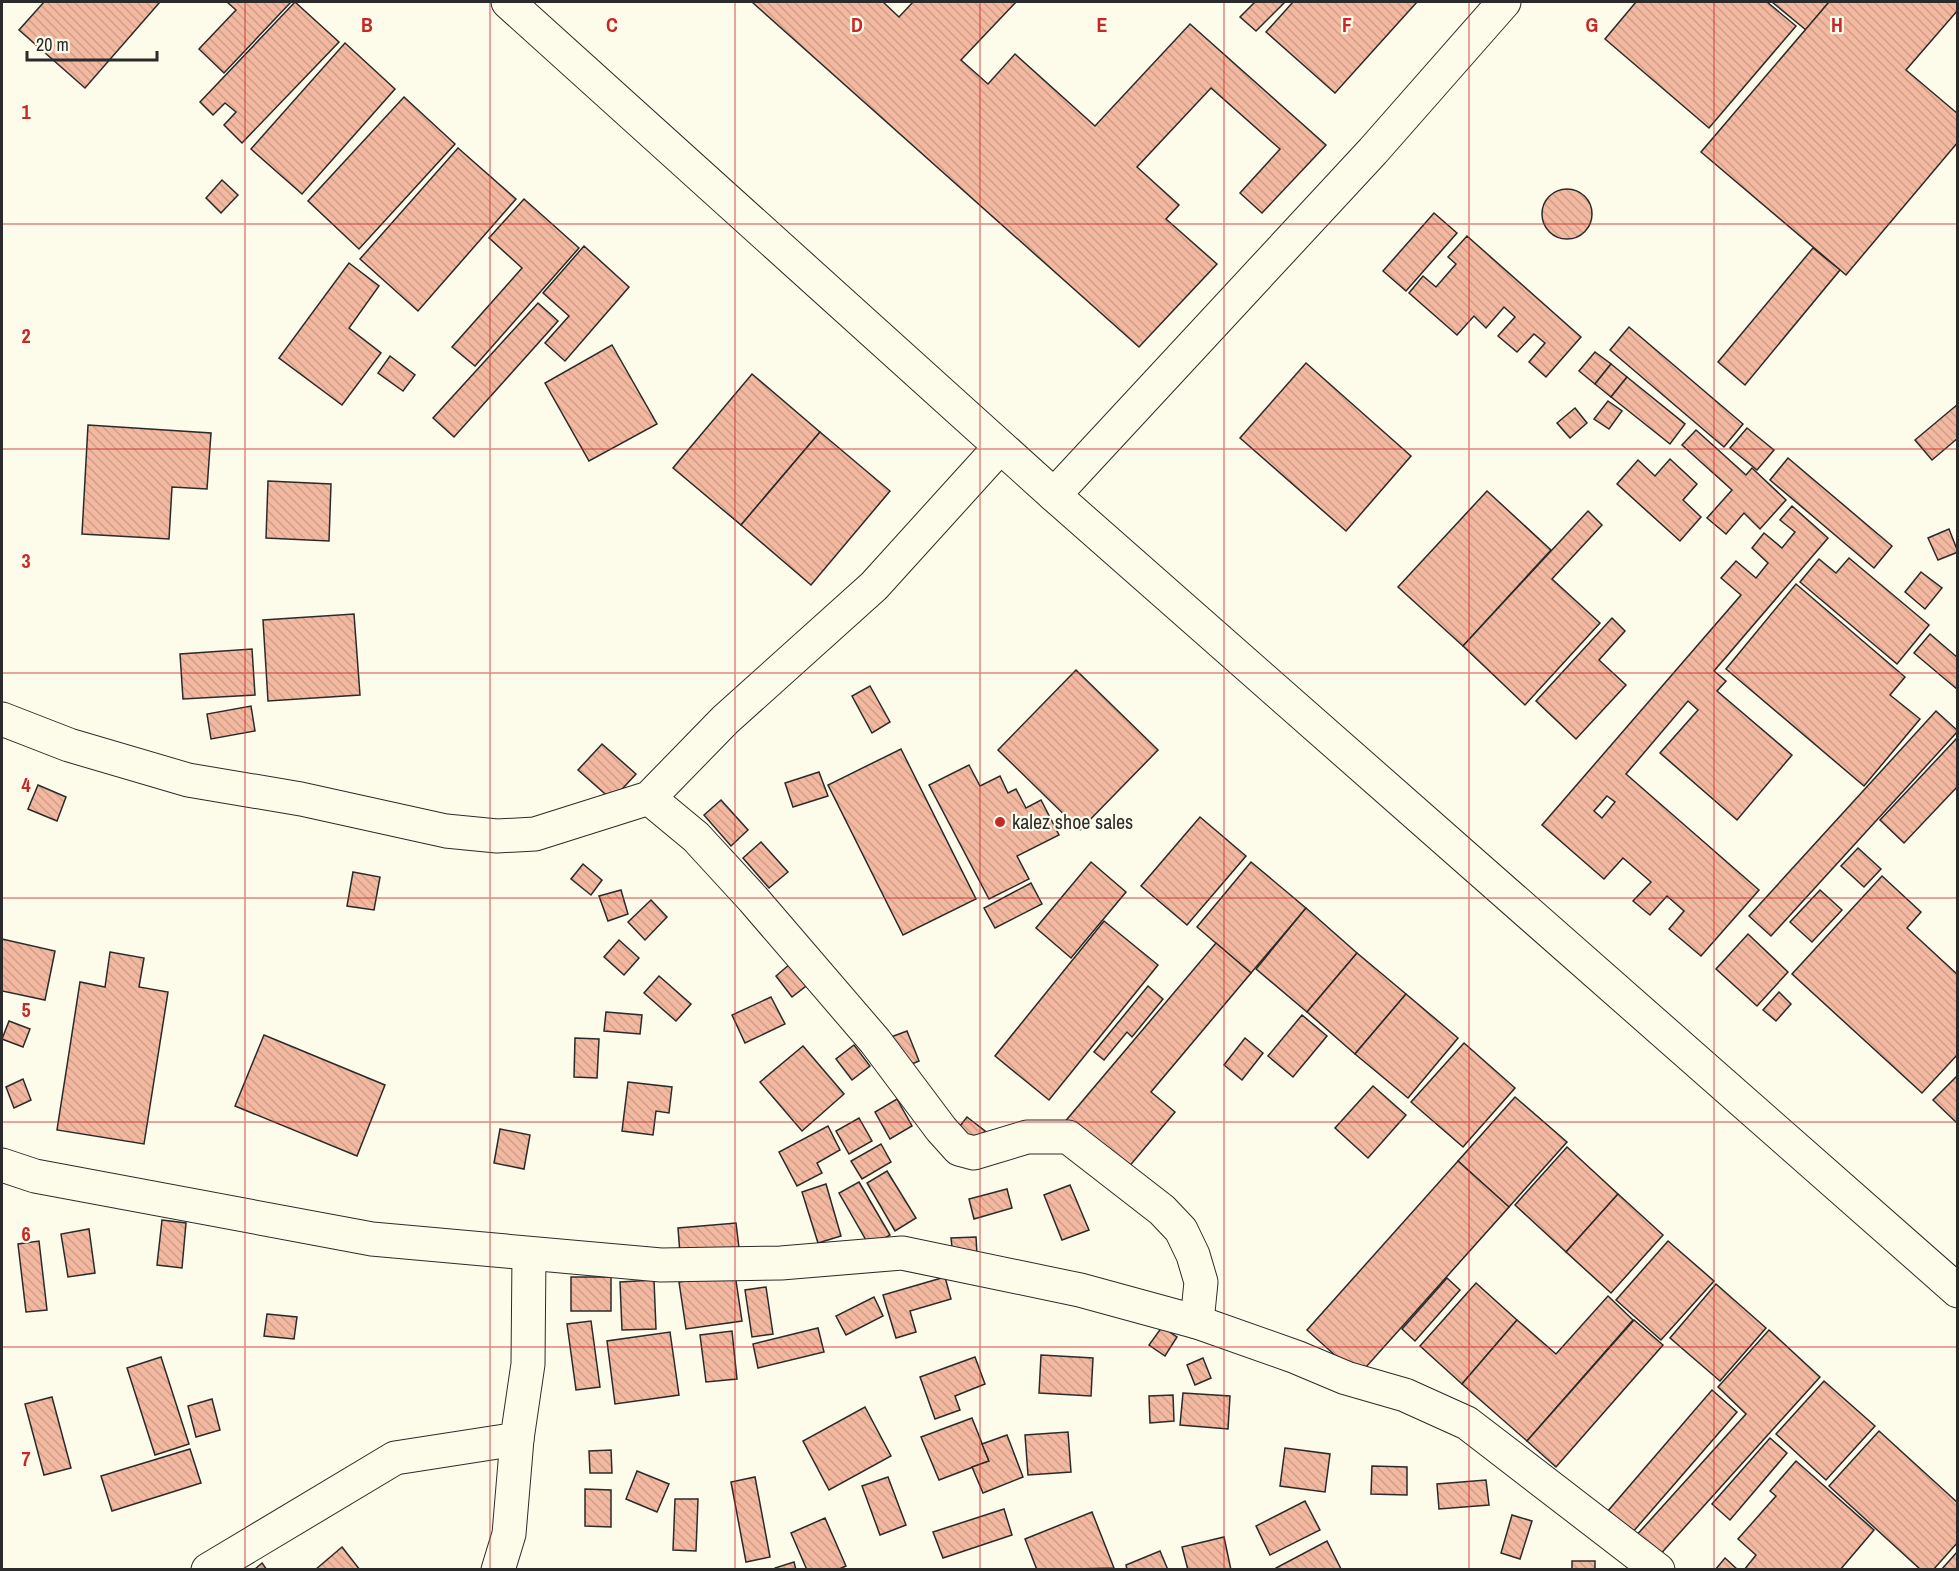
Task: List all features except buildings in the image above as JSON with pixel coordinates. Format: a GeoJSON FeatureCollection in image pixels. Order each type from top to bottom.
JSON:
{"type":"FeatureCollection","features":[{"type":"Feature","properties":{"kind":"street"},"geometry":{"type":"LineString","coordinates":[[508,2],[1000,447],[1958,1291]]}},
{"type":"Feature","properties":{"kind":"street"},"geometry":{"type":"LineString","coordinates":[[1054,495],[1373,151],[1504,2]]}},
{"type":"Feature","properties":{"kind":"street"},"geometry":{"type":"LineString","coordinates":[[2,719],[69,746],[188,780],[301,799],[446,831],[497,836],[535,834],[649,798],[725,720],[874,586],[1000,447]]}},
{"type":"Feature","properties":{"kind":"street"},"geometry":{"type":"LineString","coordinates":[[649,798],[696,837],[753,899],[875,1041],[940,1129],[959,1149],[974,1153],[1027,1137],[1068,1137],[1162,1210],[1181,1230],[1193,1255],[1201,1282],[1197,1322]]}},
{"type":"Feature","properties":{"kind":"street"},"geometry":{"type":"LineString","coordinates":[[2,1165],[35,1176],[372,1239],[661,1265],[781,1263],[902,1253],[1080,1290],[1197,1322],[1296,1357],[1346,1378],[1405,1395],[1467,1423],[1658,1569]]}},
{"type":"Feature","properties":{"kind":"street"},"geometry":{"type":"LineString","coordinates":[[498,1569],[509,1534],[517,1439],[528,1364],[530,1254]]}},
{"type":"Feature","properties":{"kind":"street"},"geometry":{"type":"LineString","coordinates":[[208,1569],[395,1458],[517,1439]]}},
{"type":"Feature","properties":{"kind":"place","name":"kalez shoe sales"},"geometry":{"type":"Point","coordinates":[1000,822]}}]}
